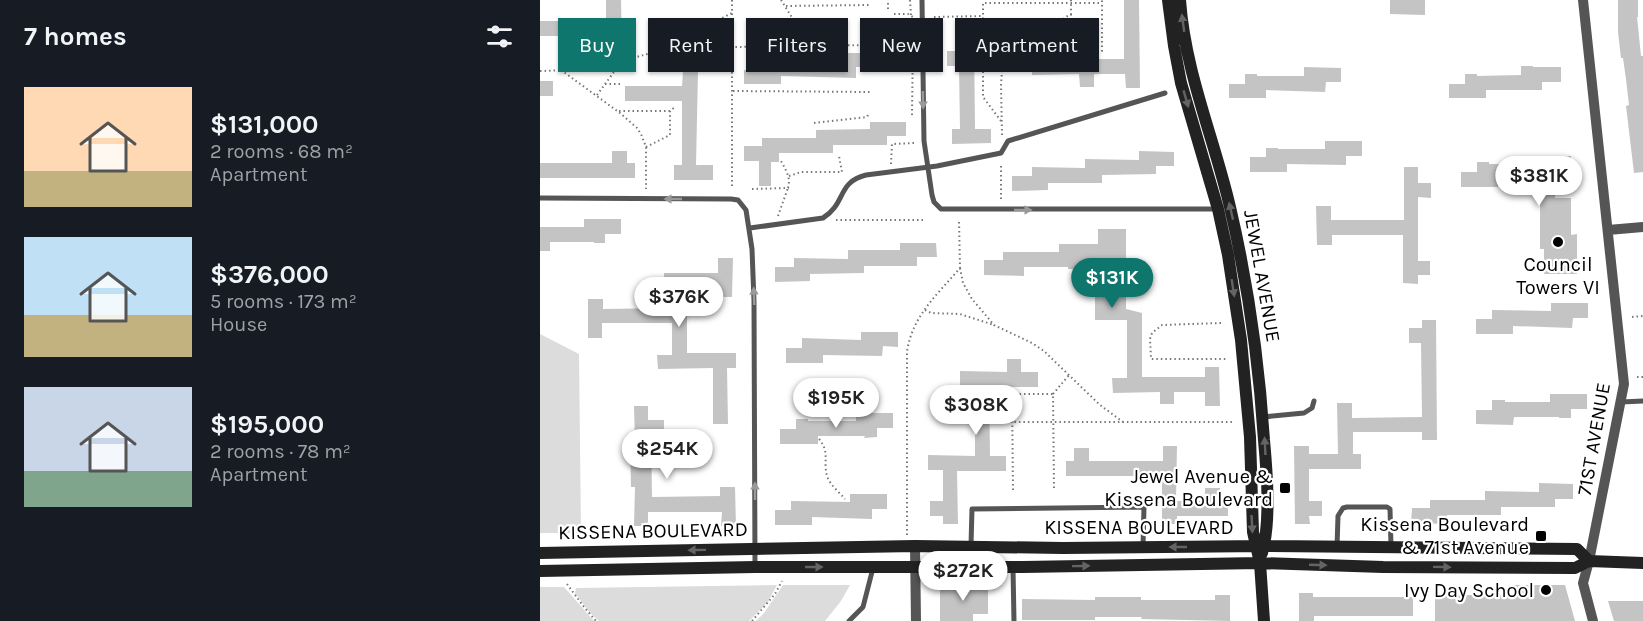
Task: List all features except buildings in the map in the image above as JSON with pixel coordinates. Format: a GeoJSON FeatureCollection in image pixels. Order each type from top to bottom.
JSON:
{"type":"FeatureCollection","features":[{"type":"Feature","properties":{"kind":"main road","name":"JEWEL AVENUE"},"geometry":{"type":"LineString","coordinates":[[1168,0],[1181,83],[1218,209],[1228,255],[1243,350],[1250,437],[1252,521],[1260,546]]}},
{"type":"Feature","properties":{"kind":"main road","name":"JEWEL AVENUE"},"geometry":{"type":"LineString","coordinates":[[1180,0],[1193,80],[1230,206],[1240,252],[1260,378],[1267,521],[1260,546],[1264,621]]}},
{"type":"Feature","properties":{"kind":"main road","name":"KISSENA BOULEVARD"},"geometry":{"type":"LineString","coordinates":[[540,553],[915,546],[1260,546],[1577,549],[1589,561]]}},
{"type":"Feature","properties":{"kind":"main road","name":"KISSENA BOULEVARD"},"geometry":{"type":"LineString","coordinates":[[540,571],[1260,563],[1383,567],[1575,568],[1589,561],[1643,563]]}},
{"type":"Feature","properties":{"kind":"street","name":"71ST AVENUE"},"geometry":{"type":"LineString","coordinates":[[1583,0],[1624,384],[1583,583],[1593,621]]}},
{"type":"Feature","properties":{"kind":"street"},"geometry":{"type":"LineString","coordinates":[[1608,230],[1643,226]]}},
{"type":"Feature","properties":{"kind":"street"},"geometry":{"type":"LineString","coordinates":[[915,546],[916,621]]}},
{"type":"Feature","properties":{"kind":"lane"},"geometry":{"type":"LineString","coordinates":[[922,0],[924,141],[934,202],[941,209],[1218,209]]}},
{"type":"Feature","properties":{"kind":"lane"},"geometry":{"type":"LineString","coordinates":[[750,228],[823,218],[832,212],[850,181],[856,177],[927,168],[1001,153],[1008,141],[1166,93]]}},
{"type":"Feature","properties":{"kind":"lane"},"geometry":{"type":"LineString","coordinates":[[540,198],[731,199],[743,204],[750,228],[754,301],[755,567]]}},
{"type":"Feature","properties":{"kind":"lane"},"geometry":{"type":"LineString","coordinates":[[1263,417],[1304,413],[1312,408],[1314,401]]}},
{"type":"Feature","properties":{"kind":"lane"},"geometry":{"type":"LineString","coordinates":[[1621,402],[1643,401]]}},
{"type":"Feature","properties":{"kind":"lane"},"geometry":{"type":"LineString","coordinates":[[971,547],[972,509],[1144,507],[1143,547]]}},
{"type":"Feature","properties":{"kind":"lane"},"geometry":{"type":"LineString","coordinates":[[1338,547],[1338,516],[1343,508],[1387,507],[1391,511],[1390,547]]}},
{"type":"Feature","properties":{"kind":"lane"},"geometry":{"type":"LineString","coordinates":[[600,552],[600,571]]}},
{"type":"Feature","properties":{"kind":"lane"},"geometry":{"type":"LineString","coordinates":[[849,621],[862,607],[874,567]]}},
{"type":"Feature","properties":{"kind":"lane"},"geometry":{"type":"LineString","coordinates":[[1013,567],[1014,621]]}},
{"type":"Feature","properties":{"kind":"path"},"geometry":{"type":"LineString","coordinates":[[732,0],[732,18]]}},
{"type":"Feature","properties":{"kind":"path"},"geometry":{"type":"LineString","coordinates":[[781,0],[792,18]]}},
{"type":"Feature","properties":{"kind":"path"},"geometry":{"type":"LineString","coordinates":[[888,0],[888,9]]}},
{"type":"Feature","properties":{"kind":"path"},"geometry":{"type":"LineString","coordinates":[[894,14],[912,16],[910,0]]}},
{"type":"Feature","properties":{"kind":"path"},"geometry":{"type":"LineString","coordinates":[[1071,2],[1071,18]]}},
{"type":"Feature","properties":{"kind":"path"},"geometry":{"type":"LineString","coordinates":[[1002,121],[983,97],[983,3],[1102,2],[1102,51],[1099,51]]}},
{"type":"Feature","properties":{"kind":"path"},"geometry":{"type":"LineString","coordinates":[[786,6],[869,5]]}},
{"type":"Feature","properties":{"kind":"path"},"geometry":{"type":"LineString","coordinates":[[722,18],[732,13]]}},
{"type":"Feature","properties":{"kind":"path"},"geometry":{"type":"LineString","coordinates":[[1064,18],[1071,14]]}},
{"type":"Feature","properties":{"kind":"path"},"geometry":{"type":"LineString","coordinates":[[934,17],[982,16]]}},
{"type":"Feature","properties":{"kind":"path"},"geometry":{"type":"LineString","coordinates":[[540,71],[558,70]]}},
{"type":"Feature","properties":{"kind":"path"},"geometry":{"type":"LineString","coordinates":[[564,72],[638,128],[646,147],[646,189]]}},
{"type":"Feature","properties":{"kind":"path"},"geometry":{"type":"LineString","coordinates":[[597,95],[614,72]]}},
{"type":"Feature","properties":{"kind":"path"},"geometry":{"type":"LineString","coordinates":[[732,72],[732,189]]}},
{"type":"Feature","properties":{"kind":"path"},"geometry":{"type":"LineString","coordinates":[[912,115],[913,72]]}},
{"type":"Feature","properties":{"kind":"path"},"geometry":{"type":"LineString","coordinates":[[1002,72],[1001,135],[1008,141]]}},
{"type":"Feature","properties":{"kind":"path"},"geometry":{"type":"LineString","coordinates":[[605,84],[623,84]]}},
{"type":"Feature","properties":{"kind":"path"},"geometry":{"type":"LineString","coordinates":[[732,91],[870,92]]}},
{"type":"Feature","properties":{"kind":"path"},"geometry":{"type":"LineString","coordinates":[[617,111],[670,111],[675,107]]}},
{"type":"Feature","properties":{"kind":"path"},"geometry":{"type":"LineString","coordinates":[[646,147],[670,135],[670,111]]}},
{"type":"Feature","properties":{"kind":"path"},"geometry":{"type":"LineString","coordinates":[[814,123],[867,117],[870,113]]}},
{"type":"Feature","properties":{"kind":"path"},"geometry":{"type":"LineString","coordinates":[[890,172],[891,144],[914,143]]}},
{"type":"Feature","properties":{"kind":"path"},"geometry":{"type":"LineString","coordinates":[[1001,153],[1001,199]]}},
{"type":"Feature","properties":{"kind":"path"},"geometry":{"type":"LineString","coordinates":[[789,176],[801,172],[842,172],[838,156]]}},
{"type":"Feature","properties":{"kind":"path"},"geometry":{"type":"LineString","coordinates":[[774,225],[790,182],[781,161]]}},
{"type":"Feature","properties":{"kind":"path"},"geometry":{"type":"LineString","coordinates":[[752,189],[788,188]]}},
{"type":"Feature","properties":{"kind":"path"},"geometry":{"type":"LineString","coordinates":[[823,218],[832,220],[926,220]]}},
{"type":"Feature","properties":{"kind":"path"},"geometry":{"type":"LineString","coordinates":[[958,220],[960,268],[963,283],[972,299],[994,325]]}},
{"type":"Feature","properties":{"kind":"path"},"geometry":{"type":"LineString","coordinates":[[907,535],[907,351],[912,329],[924,309],[960,268]]}},
{"type":"Feature","properties":{"kind":"path"},"geometry":{"type":"LineString","coordinates":[[924,309],[931,314],[960,314],[994,325],[1032,343],[1044,351],[1100,405],[1123,422]]}},
{"type":"Feature","properties":{"kind":"path"},"geometry":{"type":"LineString","coordinates":[[1632,317],[1643,316]]}},
{"type":"Feature","properties":{"kind":"path"},"geometry":{"type":"LineString","coordinates":[[1221,323],[1162,325],[1152,333],[1150,339],[1151,359],[1226,359]]}},
{"type":"Feature","properties":{"kind":"path"},"geometry":{"type":"LineString","coordinates":[[1013,490],[1012,394],[1053,393],[1070,375]]}},
{"type":"Feature","properties":{"kind":"path"},"geometry":{"type":"LineString","coordinates":[[1637,377],[1643,377]]}},
{"type":"Feature","properties":{"kind":"path"},"geometry":{"type":"LineString","coordinates":[[1053,393],[1054,489]]}},
{"type":"Feature","properties":{"kind":"path"},"geometry":{"type":"LineString","coordinates":[[992,420],[1012,422],[1233,422]]}},
{"type":"Feature","properties":{"kind":"path"},"geometry":{"type":"LineString","coordinates":[[819,439],[826,449],[825,467],[830,483],[845,499]]}},
{"type":"Feature","properties":{"kind":"path"},"geometry":{"type":"LineString","coordinates":[[752,621],[776,594],[782,581]]}},
{"type":"Feature","properties":{"kind":"path"},"geometry":{"type":"LineString","coordinates":[[567,584],[596,621]]}},
{"type":"Feature","properties":{"kind":"shaded area"},"geometry":{"type":"Polygon","coordinates":[[[540,334],[579,354],[581,533],[540,533],[540,334]]]}},
{"type":"Feature","properties":{"kind":"shaded area"},"geometry":{"type":"Polygon","coordinates":[[[777,585],[768,602],[749,621],[599,621],[575,593],[576,588],[777,585]]]}},
{"type":"Feature","properties":{"kind":"shaded area"},"geometry":{"type":"Polygon","coordinates":[[[783,585],[850,585],[825,621],[756,621],[783,585]]]}},
{"type":"Feature","properties":{"kind":"shaded area"},"geometry":{"type":"Polygon","coordinates":[[[540,587],[564,587],[594,621],[540,621],[540,587]]]}},
{"type":"Feature","properties":{"kind":"place","name":"Council Towers VI"},"geometry":{"type":"Point","coordinates":[1558,242]}},
{"type":"Feature","properties":{"kind":"place","name":"Jewel Avenue & Kissena Boulevard"},"geometry":{"type":"Point","coordinates":[1285,488]}},
{"type":"Feature","properties":{"kind":"place","name":"Kissena Boulevard & 71st Avenue"},"geometry":{"type":"Point","coordinates":[1541,536]}},
{"type":"Feature","properties":{"kind":"place","name":"Ivy Day School"},"geometry":{"type":"Point","coordinates":[1546,590]}}]}
